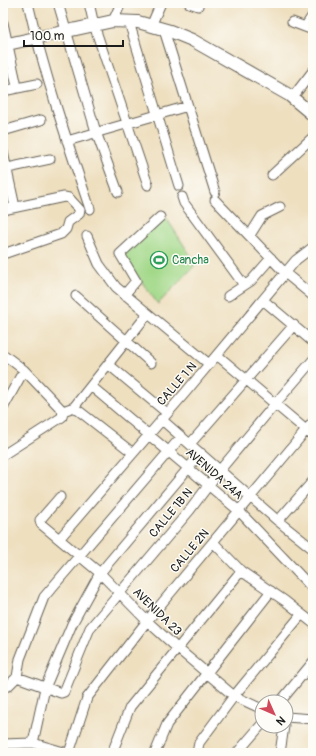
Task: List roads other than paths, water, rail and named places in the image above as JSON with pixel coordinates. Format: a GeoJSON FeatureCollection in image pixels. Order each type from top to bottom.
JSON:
{"type":"FeatureCollection","features":[{"type":"Feature","properties":{"kind":"main road"},"geometry":{"type":"LineString","coordinates":[[6,44],[113,21],[151,26],[192,40],[292,98],[313,115]]}},
{"type":"Feature","properties":{"kind":"street"},"geometry":{"type":"LineString","coordinates":[[28,3],[36,38],[67,141],[90,209]]}},
{"type":"Feature","properties":{"kind":"street"},"geometry":{"type":"LineString","coordinates":[[58,3],[65,32],[96,132],[118,192]]}},
{"type":"Feature","properties":{"kind":"street"},"geometry":{"type":"LineString","coordinates":[[89,3],[94,25],[148,185]]}},
{"type":"Feature","properties":{"kind":"street"},"geometry":{"type":"LineString","coordinates":[[113,21],[121,3]]}},
{"type":"Feature","properties":{"kind":"street"},"geometry":{"type":"LineString","coordinates":[[151,26],[161,3]]}},
{"type":"Feature","properties":{"kind":"street"},"geometry":{"type":"LineString","coordinates":[[292,22],[309,28],[313,15]]}},
{"type":"Feature","properties":{"kind":"street"},"geometry":{"type":"LineString","coordinates":[[129,22],[156,115],[179,186]]}},
{"type":"Feature","properties":{"kind":"street"},"geometry":{"type":"LineString","coordinates":[[3,23],[6,44],[16,82]]}},
{"type":"Feature","properties":{"kind":"street"},"geometry":{"type":"LineString","coordinates":[[164,30],[215,196],[286,273],[313,296]]}},
{"type":"Feature","properties":{"kind":"street"},"geometry":{"type":"LineString","coordinates":[[292,98],[313,71]]}},
{"type":"Feature","properties":{"kind":"street"},"geometry":{"type":"LineString","coordinates":[[3,91],[37,84]]}},
{"type":"Feature","properties":{"kind":"street"},"geometry":{"type":"LineString","coordinates":[[67,141],[188,106]]}},
{"type":"Feature","properties":{"kind":"street"},"geometry":{"type":"LineString","coordinates":[[3,131],[41,120]]}},
{"type":"Feature","properties":{"kind":"street"},"geometry":{"type":"LineString","coordinates":[[272,175],[313,137]]}},
{"type":"Feature","properties":{"kind":"street"},"geometry":{"type":"LineString","coordinates":[[3,152],[5,169],[16,207]]}},
{"type":"Feature","properties":{"kind":"street"},"geometry":{"type":"LineString","coordinates":[[5,169],[50,159]]}},
{"type":"Feature","properties":{"kind":"street"},"geometry":{"type":"LineString","coordinates":[[3,210],[64,196],[69,198],[80,210],[79,214],[68,222],[66,229],[61,234],[6,253]]}},
{"type":"Feature","properties":{"kind":"street"},"geometry":{"type":"LineString","coordinates":[[182,197],[184,203],[244,285]]}},
{"type":"Feature","properties":{"kind":"street"},"geometry":{"type":"LineString","coordinates":[[250,235],[262,216],[280,207]]}},
{"type":"Feature","properties":{"kind":"street"},"geometry":{"type":"LineString","coordinates":[[124,295],[136,281],[120,254],[160,217]]}},
{"type":"Feature","properties":{"kind":"street"},"geometry":{"type":"LineString","coordinates":[[87,236],[99,264],[116,287],[147,315],[209,364]]}},
{"type":"Feature","properties":{"kind":"street","name":"CALLE 1 N"},"geometry":{"type":"LineString","coordinates":[[60,538],[217,355],[296,260],[313,247]]}},
{"type":"Feature","properties":{"kind":"street"},"geometry":{"type":"LineString","coordinates":[[228,296],[251,281],[272,258]]}},
{"type":"Feature","properties":{"kind":"street"},"geometry":{"type":"LineString","coordinates":[[76,296],[151,363]]}},
{"type":"Feature","properties":{"kind":"street"},"geometry":{"type":"LineString","coordinates":[[263,300],[313,342]]}},
{"type":"Feature","properties":{"kind":"street"},"geometry":{"type":"LineString","coordinates":[[63,411],[74,407],[147,315]]}},
{"type":"Feature","properties":{"kind":"street"},"geometry":{"type":"LineString","coordinates":[[190,444],[245,379],[294,325]]}},
{"type":"Feature","properties":{"kind":"street"},"geometry":{"type":"LineString","coordinates":[[217,355],[309,433]]}},
{"type":"Feature","properties":{"kind":"street"},"geometry":{"type":"LineString","coordinates":[[4,356],[24,370],[63,411]]}},
{"type":"Feature","properties":{"kind":"street","name":"CALLE 1B N"},"geometry":{"type":"LineString","coordinates":[[45,688],[61,694],[64,692],[90,628],[313,360]]}},
{"type":"Feature","properties":{"kind":"street"},"geometry":{"type":"LineString","coordinates":[[108,364],[164,416],[181,437],[200,454],[278,521],[311,544]]}},
{"type":"Feature","properties":{"kind":"street"},"geometry":{"type":"LineString","coordinates":[[3,408],[24,370]]}},
{"type":"Feature","properties":{"kind":"street","name":"AVENIDA 24A"},"geometry":{"type":"LineString","coordinates":[[91,386],[210,485],[238,511],[313,589]]}},
{"type":"Feature","properties":{"kind":"street"},"geometry":{"type":"LineString","coordinates":[[74,407],[132,453]]}},
{"type":"Feature","properties":{"kind":"street"},"geometry":{"type":"LineString","coordinates":[[3,455],[62,416],[63,411]]}},
{"type":"Feature","properties":{"kind":"street","name":"CALLE 2N"},"geometry":{"type":"LineString","coordinates":[[68,753],[87,698],[147,621],[250,496],[309,433],[313,422]]}},
{"type":"Feature","properties":{"kind":"street"},"geometry":{"type":"LineString","coordinates":[[3,687],[8,686],[17,677],[20,659],[44,597],[181,437]]}},
{"type":"Feature","properties":{"kind":"street"},"geometry":{"type":"LineString","coordinates":[[33,743],[45,688],[72,624],[100,573],[200,454]]}},
{"type":"Feature","properties":{"kind":"street"},"geometry":{"type":"LineString","coordinates":[[278,521],[313,481]]}},
{"type":"Feature","properties":{"kind":"street","name":"AVENIDA 23"},"geometry":{"type":"LineString","coordinates":[[60,498],[40,520],[41,524],[60,538],[100,573],[147,621],[177,648],[234,696],[254,705]]}},
{"type":"Feature","properties":{"kind":"street"},"geometry":{"type":"LineString","coordinates":[[213,542],[241,570],[313,623]]}},
{"type":"Feature","properties":{"kind":"street"},"geometry":{"type":"LineString","coordinates":[[112,753],[130,707],[241,570]]}},
{"type":"Feature","properties":{"kind":"street"},"geometry":{"type":"LineString","coordinates":[[155,753],[167,724],[271,591]]}},
{"type":"Feature","properties":{"kind":"street"},"geometry":{"type":"LineString","coordinates":[[197,753],[200,743],[234,696],[301,615]]}},
{"type":"Feature","properties":{"kind":"street"},"geometry":{"type":"LineString","coordinates":[[287,694],[313,662]]}},
{"type":"Feature","properties":{"kind":"street"},"geometry":{"type":"LineString","coordinates":[[17,677],[45,688]]}},
{"type":"Feature","properties":{"kind":"street"},"geometry":{"type":"LineString","coordinates":[[294,718],[313,719]]}},
{"type":"Feature","properties":{"kind":"street"},"geometry":{"type":"LineString","coordinates":[[237,753],[254,733]]}},
{"type":"Feature","properties":{"kind":"street"},"geometry":{"type":"LineString","coordinates":[[280,753],[283,734]]}},
{"type":"Feature","properties":{"kind":"street"},"geometry":{"type":"LineString","coordinates":[[3,744],[33,743],[68,753]]}},
{"type":"Feature","properties":{"kind":"place","name":"Cancha"},"geometry":{"type":"Point","coordinates":[159,260]}}]}
